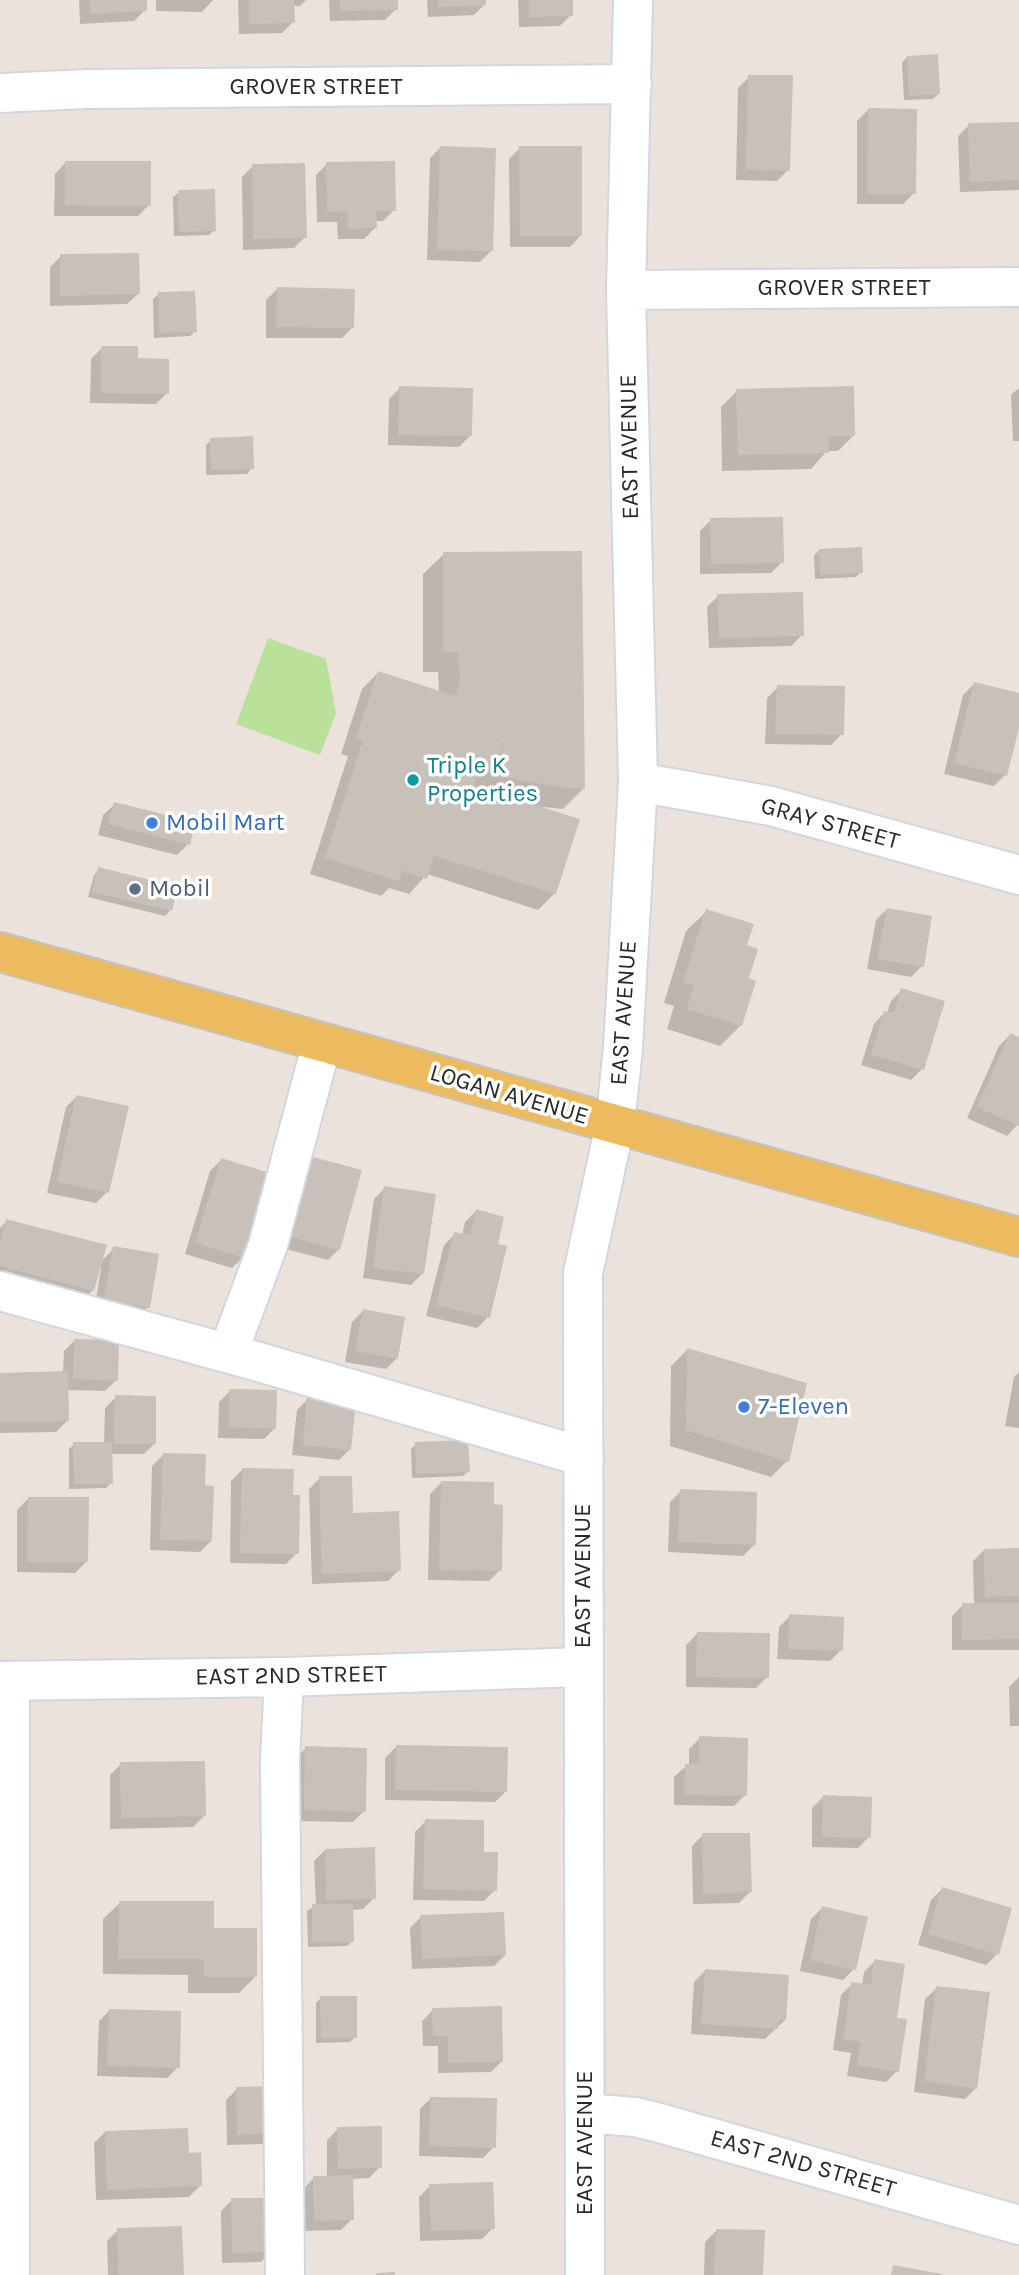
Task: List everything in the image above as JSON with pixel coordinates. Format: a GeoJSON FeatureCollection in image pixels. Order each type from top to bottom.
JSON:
{"type":"FeatureCollection","features":[{"type":"Feature","properties":{"kind":"main road","name":"LOGAN AVENUE"},"geometry":{"type":"LineString","coordinates":[[0,952],[1019,1237]]}},
{"type":"Feature","properties":{"kind":"street","name":"EAST AVENUE"},"geometry":{"type":"LineString","coordinates":[[585,2275],[583,1273],[615,1125],[623,1048],[638,782],[626,290],[633,0]]}},
{"type":"Feature","properties":{"kind":"street","name":"GROVER STREET"},"geometry":{"type":"LineString","coordinates":[[0,93],[86,89],[632,84]]}},
{"type":"Feature","properties":{"kind":"street","name":"GROVER STREET"},"geometry":{"type":"LineString","coordinates":[[626,290],[1019,287]]}},
{"type":"Feature","properties":{"kind":"street","name":"GRAY STREET"},"geometry":{"type":"LineString","coordinates":[[638,782],[771,806],[1019,875]]}},
{"type":"Feature","properties":{"kind":"street"},"geometry":{"type":"LineString","coordinates":[[228,1353],[268,1245],[322,1043]]}},
{"type":"Feature","properties":{"kind":"street"},"geometry":{"type":"LineString","coordinates":[[0,1291],[228,1353],[584,1457]]}},
{"type":"Feature","properties":{"kind":"street","name":"EAST 2ND STREET"},"geometry":{"type":"LineString","coordinates":[[5,1681],[284,1677],[582,1667]]}},
{"type":"Feature","properties":{"kind":"street"},"geometry":{"type":"LineString","coordinates":[[284,1677],[280,1759],[285,2275]]}},
{"type":"Feature","properties":{"kind":"street"},"geometry":{"type":"LineString","coordinates":[[5,1681],[10,2275]]}},
{"type":"Feature","properties":{"kind":"street","name":"EAST 2ND STREET"},"geometry":{"type":"LineString","coordinates":[[585,2113],[635,2117],[656,2122],[1019,2225]]}},
{"type":"Feature","properties":{"kind":"green space"},"geometry":{"type":"Polygon","coordinates":[[[268,638],[326,659],[336,713],[320,755],[236,724],[268,638]]]}},
{"type":"Feature","properties":{"kind":"building"},"geometry":{"type":"Polygon","coordinates":[[[90,0],[147,0],[147,11],[91,14],[90,0]]]}},
{"type":"Feature","properties":{"kind":"building"},"geometry":{"type":"Polygon","coordinates":[[[249,0],[294,0],[295,23],[249,24],[249,0]]]}},
{"type":"Feature","properties":{"kind":"building"},"geometry":{"type":"Polygon","coordinates":[[[340,0],[398,0],[398,10],[340,11],[340,0]]]}},
{"type":"Feature","properties":{"kind":"building"},"geometry":{"type":"Polygon","coordinates":[[[438,0],[486,0],[486,5],[438,7],[438,0]]]}},
{"type":"Feature","properties":{"kind":"building"},"geometry":{"type":"Polygon","coordinates":[[[529,0],[573,0],[573,16],[529,17],[529,0]]]}},
{"type":"Feature","properties":{"kind":"building"},"geometry":{"type":"Polygon","coordinates":[[[938,54],[940,94],[909,96],[907,56],[938,54]]]}},
{"type":"Feature","properties":{"kind":"building"},"geometry":{"type":"Polygon","coordinates":[[[748,75],[793,75],[790,171],[746,170],[748,75]]]}},
{"type":"Feature","properties":{"kind":"building"},"geometry":{"type":"Polygon","coordinates":[[[868,108],[917,109],[916,194],[867,194],[868,108]]]}},
{"type":"Feature","properties":{"kind":"building"},"geometry":{"type":"Polygon","coordinates":[[[1019,122],[1019,180],[970,182],[968,123],[1019,122]]]}},
{"type":"Feature","properties":{"kind":"building"},"geometry":{"type":"Polygon","coordinates":[[[440,146],[496,148],[493,251],[437,250],[440,146]]]}},
{"type":"Feature","properties":{"kind":"building"},"geometry":{"type":"Polygon","coordinates":[[[519,146],[582,146],[582,236],[520,236],[519,146]]]}},
{"type":"Feature","properties":{"kind":"building"},"geometry":{"type":"Polygon","coordinates":[[[65,161],[151,161],[151,206],[65,205],[65,161]]]}},
{"type":"Feature","properties":{"kind":"building"},"geometry":{"type":"Polygon","coordinates":[[[395,161],[396,211],[376,211],[377,228],[348,229],[347,211],[327,212],[326,162],[395,161]]]}},
{"type":"Feature","properties":{"kind":"building"},"geometry":{"type":"Polygon","coordinates":[[[305,163],[307,238],[253,239],[252,164],[305,163]]]}},
{"type":"Feature","properties":{"kind":"building"},"geometry":{"type":"Polygon","coordinates":[[[215,189],[216,231],[179,232],[178,190],[215,189]]]}},
{"type":"Feature","properties":{"kind":"building"},"geometry":{"type":"Polygon","coordinates":[[[139,253],[140,294],[60,296],[60,254],[139,253]]]}},
{"type":"Feature","properties":{"kind":"building"},"geometry":{"type":"Polygon","coordinates":[[[277,287],[355,289],[354,328],[276,327],[277,287]]]}},
{"type":"Feature","properties":{"kind":"building"},"geometry":{"type":"Polygon","coordinates":[[[195,291],[197,332],[159,333],[158,292],[195,291]]]}},
{"type":"Feature","properties":{"kind":"building"},"geometry":{"type":"Polygon","coordinates":[[[101,346],[138,346],[138,358],[169,359],[169,394],[101,393],[101,346]]]}},
{"type":"Feature","properties":{"kind":"building"},"geometry":{"type":"Polygon","coordinates":[[[399,386],[473,388],[472,436],[398,435],[399,386]]]}},
{"type":"Feature","properties":{"kind":"building"},"geometry":{"type":"Polygon","coordinates":[[[854,386],[855,436],[829,436],[829,453],[738,455],[736,389],[854,386]]]}},
{"type":"Feature","properties":{"kind":"building"},"geometry":{"type":"Polygon","coordinates":[[[253,436],[254,469],[211,470],[210,438],[253,436]]]}},
{"type":"Feature","properties":{"kind":"building"},"geometry":{"type":"Polygon","coordinates":[[[783,517],[784,563],[711,564],[710,518],[783,517]]]}},
{"type":"Feature","properties":{"kind":"building"},"geometry":{"type":"Polygon","coordinates":[[[862,547],[863,573],[820,575],[819,549],[862,547]]]}},
{"type":"Feature","properties":{"kind":"building"},"geometry":{"type":"Polygon","coordinates":[[[582,551],[585,789],[496,776],[508,726],[494,774],[479,770],[474,786],[580,819],[556,894],[434,856],[427,879],[402,871],[399,881],[325,858],[363,740],[356,738],[378,671],[455,696],[460,682],[458,652],[443,652],[443,552],[582,551]]]}},
{"type":"Feature","properties":{"kind":"building"},"geometry":{"type":"Polygon","coordinates":[[[803,592],[804,636],[719,638],[717,594],[803,592]]]}},
{"type":"Feature","properties":{"kind":"building"},"geometry":{"type":"Polygon","coordinates":[[[974,682],[1019,693],[1019,728],[1007,776],[954,763],[974,682]]]}},
{"type":"Feature","properties":{"kind":"building"},"geometry":{"type":"Polygon","coordinates":[[[777,685],[845,686],[844,735],[775,734],[777,685]]]}},
{"type":"Feature","properties":{"kind":"building","name":"Mobil Mart"},"geometry":{"type":"Polygon","coordinates":[[[114,802],[195,822],[190,845],[108,824],[114,802]]]}},
{"type":"Feature","properties":{"kind":"building","name":"Mobil"},"geometry":{"type":"Polygon","coordinates":[[[98,867],[178,887],[172,911],[92,892],[98,867]]]}},
{"type":"Feature","properties":{"kind":"building"},"geometry":{"type":"Polygon","coordinates":[[[887,908],[932,916],[924,967],[877,959],[887,908]]]}},
{"type":"Feature","properties":{"kind":"building"},"geometry":{"type":"Polygon","coordinates":[[[706,909],[754,924],[747,945],[758,949],[749,978],[756,981],[742,1026],[686,1009],[694,986],[683,982],[706,909]]]}},
{"type":"Feature","properties":{"kind":"building"},"geometry":{"type":"Polygon","coordinates":[[[901,988],[945,1001],[924,1070],[871,1055],[884,1011],[894,1013],[901,988]]]}},
{"type":"Feature","properties":{"kind":"building"},"geometry":{"type":"Polygon","coordinates":[[[1010,1033],[1019,1037],[1019,1126],[977,1107],[1010,1033]]]}},
{"type":"Feature","properties":{"kind":"building"},"geometry":{"type":"Polygon","coordinates":[[[76,1095],[129,1106],[109,1193],[57,1182],[76,1095]]]}},
{"type":"Feature","properties":{"kind":"building"},"geometry":{"type":"Polygon","coordinates":[[[305,1155],[362,1170],[340,1250],[284,1235],[305,1155]]]}},
{"type":"Feature","properties":{"kind":"building"},"geometry":{"type":"Polygon","coordinates":[[[221,1158],[270,1173],[245,1258],[195,1243],[221,1158]]]}},
{"type":"Feature","properties":{"kind":"building"},"geometry":{"type":"Polygon","coordinates":[[[384,1186],[436,1194],[424,1274],[373,1268],[384,1186]]]}},
{"type":"Feature","properties":{"kind":"building"},"geometry":{"type":"Polygon","coordinates":[[[476,1209],[504,1217],[498,1244],[507,1246],[490,1318],[436,1305],[454,1232],[470,1235],[476,1209]]]}},
{"type":"Feature","properties":{"kind":"building"},"geometry":{"type":"Polygon","coordinates":[[[6,1219],[107,1245],[94,1291],[0,1266],[0,1242],[6,1219]]]}},
{"type":"Feature","properties":{"kind":"building"},"geometry":{"type":"Polygon","coordinates":[[[113,1246],[159,1254],[150,1308],[104,1300],[113,1246]]]}},
{"type":"Feature","properties":{"kind":"building"},"geometry":{"type":"Polygon","coordinates":[[[363,1309],[405,1317],[398,1359],[355,1351],[363,1309]]]}},
{"type":"Feature","properties":{"kind":"building"},"geometry":{"type":"Polygon","coordinates":[[[74,1339],[119,1340],[118,1381],[73,1379],[74,1339]]]}},
{"type":"Feature","properties":{"kind":"building","name":"7-Eleven"},"geometry":{"type":"Polygon","coordinates":[[[687,1348],[807,1383],[789,1462],[686,1430],[687,1348]]]}},
{"type":"Feature","properties":{"kind":"building"},"geometry":{"type":"Polygon","coordinates":[[[68,1371],[69,1421],[0,1422],[0,1373],[68,1371]]]}},
{"type":"Feature","properties":{"kind":"building"},"geometry":{"type":"Polygon","coordinates":[[[229,1389],[277,1390],[276,1429],[229,1427],[229,1389]]]}},
{"type":"Feature","properties":{"kind":"building"},"geometry":{"type":"Polygon","coordinates":[[[115,1395],[156,1396],[156,1444],[114,1444],[115,1395]]]}},
{"type":"Feature","properties":{"kind":"building"},"geometry":{"type":"Polygon","coordinates":[[[307,1397],[356,1402],[351,1450],[303,1445],[307,1397]]]}},
{"type":"Feature","properties":{"kind":"building"},"geometry":{"type":"Polygon","coordinates":[[[468,1440],[470,1472],[416,1474],[415,1442],[468,1440]]]}},
{"type":"Feature","properties":{"kind":"building"},"geometry":{"type":"Polygon","coordinates":[[[73,1442],[112,1442],[113,1484],[74,1484],[73,1442]]]}},
{"type":"Feature","properties":{"kind":"building"},"geometry":{"type":"Polygon","coordinates":[[[163,1453],[206,1454],[205,1485],[214,1486],[212,1541],[160,1540],[163,1453]]]}},
{"type":"Feature","properties":{"kind":"building"},"geometry":{"type":"Polygon","coordinates":[[[242,1468],[294,1469],[293,1495],[300,1495],[299,1554],[240,1553],[242,1468]]]}},
{"type":"Feature","properties":{"kind":"building"},"geometry":{"type":"Polygon","coordinates":[[[319,1476],[352,1476],[353,1513],[399,1511],[401,1571],[322,1574],[319,1476]]]}},
{"type":"Feature","properties":{"kind":"building"},"geometry":{"type":"Polygon","coordinates":[[[441,1481],[494,1482],[494,1504],[503,1505],[502,1571],[439,1570],[441,1481]]]}},
{"type":"Feature","properties":{"kind":"building"},"geometry":{"type":"Polygon","coordinates":[[[680,1489],[757,1492],[756,1545],[678,1542],[680,1489]]]}},
{"type":"Feature","properties":{"kind":"building"},"geometry":{"type":"Polygon","coordinates":[[[28,1497],[89,1497],[88,1562],[27,1562],[28,1497]]]}},
{"type":"Feature","properties":{"kind":"building"},"geometry":{"type":"Polygon","coordinates":[[[1019,1548],[1019,1596],[985,1597],[984,1549],[1019,1548]]]}},
{"type":"Feature","properties":{"kind":"building"},"geometry":{"type":"Polygon","coordinates":[[[962,1603],[1019,1603],[1019,1639],[962,1640],[962,1603]]]}},
{"type":"Feature","properties":{"kind":"building"},"geometry":{"type":"Polygon","coordinates":[[[789,1614],[844,1617],[843,1651],[788,1649],[789,1614]]]}},
{"type":"Feature","properties":{"kind":"building"},"geometry":{"type":"Polygon","coordinates":[[[697,1632],[770,1633],[769,1678],[696,1677],[697,1632]]]}},
{"type":"Feature","properties":{"kind":"building"},"geometry":{"type":"Polygon","coordinates":[[[699,1736],[748,1738],[747,1796],[684,1795],[685,1764],[699,1764],[699,1736]]]}},
{"type":"Feature","properties":{"kind":"building"},"geometry":{"type":"Polygon","coordinates":[[[396,1745],[508,1747],[507,1792],[395,1790],[396,1745]]]}},
{"type":"Feature","properties":{"kind":"building"},"geometry":{"type":"Polygon","coordinates":[[[305,1746],[367,1748],[366,1812],[304,1810],[305,1746]]]}},
{"type":"Feature","properties":{"kind":"building"},"geometry":{"type":"Polygon","coordinates":[[[205,1761],[206,1816],[121,1818],[120,1762],[205,1761]]]}},
{"type":"Feature","properties":{"kind":"building"},"geometry":{"type":"Polygon","coordinates":[[[823,1795],[872,1797],[871,1838],[822,1837],[823,1795]]]}},
{"type":"Feature","properties":{"kind":"building"},"geometry":{"type":"Polygon","coordinates":[[[425,1819],[484,1820],[484,1852],[498,1852],[497,1891],[423,1889],[425,1819]]]}},
{"type":"Feature","properties":{"kind":"building"},"geometry":{"type":"Polygon","coordinates":[[[702,1833],[750,1833],[752,1892],[703,1894],[702,1833]]]}},
{"type":"Feature","properties":{"kind":"building"},"geometry":{"type":"Polygon","coordinates":[[[375,1847],[376,1899],[326,1900],[325,1849],[375,1847]]]}},
{"type":"Feature","properties":{"kind":"building"},"geometry":{"type":"Polygon","coordinates":[[[942,1887],[1012,1908],[999,1955],[928,1934],[942,1887]]]}},
{"type":"Feature","properties":{"kind":"building"},"geometry":{"type":"Polygon","coordinates":[[[119,1901],[214,1901],[214,1928],[257,1928],[257,1977],[204,1977],[204,1959],[118,1959],[119,1901]]]}},
{"type":"Feature","properties":{"kind":"building"},"geometry":{"type":"Polygon","coordinates":[[[312,1904],[353,1904],[354,1942],[312,1942],[312,1904]]]}},
{"type":"Feature","properties":{"kind":"building"},"geometry":{"type":"Polygon","coordinates":[[[822,1906],[868,1917],[856,1970],[810,1960],[822,1906]]]}},
{"type":"Feature","properties":{"kind":"building"},"geometry":{"type":"Polygon","coordinates":[[[504,1912],[506,1955],[422,1959],[420,1915],[504,1912]]]}},
{"type":"Feature","properties":{"kind":"building"},"geometry":{"type":"Polygon","coordinates":[[[874,1959],[905,1964],[897,2018],[907,2019],[899,2072],[857,2065],[861,2042],[843,2039],[851,1982],[871,1985],[874,1959]]]}},
{"type":"Feature","properties":{"kind":"building"},"geometry":{"type":"Polygon","coordinates":[[[705,1969],[789,1975],[786,2020],[779,2020],[778,2029],[701,2024],[705,1969]]]}},
{"type":"Feature","properties":{"kind":"building"},"geometry":{"type":"Polygon","coordinates":[[[936,1986],[990,1992],[977,2089],[924,2081],[936,1986]]]}},
{"type":"Feature","properties":{"kind":"building"},"geometry":{"type":"Polygon","coordinates":[[[320,1996],[357,1996],[357,2038],[321,2038],[320,1996]]]}},
{"type":"Feature","properties":{"kind":"building"},"geometry":{"type":"Polygon","coordinates":[[[502,2006],[503,2062],[448,2063],[448,2036],[433,2036],[432,2008],[502,2006]]]}},
{"type":"Feature","properties":{"kind":"building"},"geometry":{"type":"Polygon","coordinates":[[[109,2009],[181,2011],[180,2068],[107,2066],[109,2009]]]}},
{"type":"Feature","properties":{"kind":"building"},"geometry":{"type":"Polygon","coordinates":[[[276,2086],[278,2133],[237,2135],[236,2087],[276,2086]]]}},
{"type":"Feature","properties":{"kind":"building"},"geometry":{"type":"Polygon","coordinates":[[[430,2097],[497,2098],[496,2148],[429,2146],[430,2097]]]}},
{"type":"Feature","properties":{"kind":"building"},"geometry":{"type":"Polygon","coordinates":[[[382,2126],[382,2168],[338,2169],[337,2127],[382,2126]]]}},
{"type":"Feature","properties":{"kind":"building"},"geometry":{"type":"Polygon","coordinates":[[[188,2128],[189,2153],[201,2152],[202,2186],[107,2190],[105,2131],[188,2128]]]}},
{"type":"Feature","properties":{"kind":"building"},"geometry":{"type":"Polygon","coordinates":[[[353,2175],[354,2220],[314,2221],[313,2176],[353,2175]]]}},
{"type":"Feature","properties":{"kind":"building"},"geometry":{"type":"Polygon","coordinates":[[[493,2182],[495,2229],[431,2231],[429,2184],[493,2182]]]}},
{"type":"Feature","properties":{"kind":"building"},"geometry":{"type":"Polygon","coordinates":[[[231,2198],[272,2198],[273,2252],[232,2253],[231,2198]]]}},
{"type":"Feature","properties":{"kind":"building"},"geometry":{"type":"Polygon","coordinates":[[[182,2226],[184,2275],[118,2275],[117,2228],[182,2226]]]}},
{"type":"Feature","properties":{"kind":"building"},"geometry":{"type":"Polygon","coordinates":[[[716,2229],[765,2230],[763,2275],[714,2275],[716,2229]]]}},
{"type":"Feature","properties":{"kind":"building"},"geometry":{"type":"Polygon","coordinates":[[[893,2265],[942,2274],[942,2275],[891,2275],[893,2265]]]}},
{"type":"Feature","properties":{"kind":"building"},"geometry":{"type":"Polygon","coordinates":[[[395,2272],[395,2275],[376,2275],[376,2273],[395,2272]]]}},
{"type":"Feature","properties":{"kind":"place","name":"Triple K Properties"},"geometry":{"type":"Point","coordinates":[413,780]}},
{"type":"Feature","properties":{"kind":"place","name":"Mobil Mart"},"geometry":{"type":"Point","coordinates":[152,823]}},
{"type":"Feature","properties":{"kind":"place","name":"Mobil"},"geometry":{"type":"Point","coordinates":[135,889]}},
{"type":"Feature","properties":{"kind":"place","name":"7-Eleven"},"geometry":{"type":"Point","coordinates":[744,1407]}}]}
